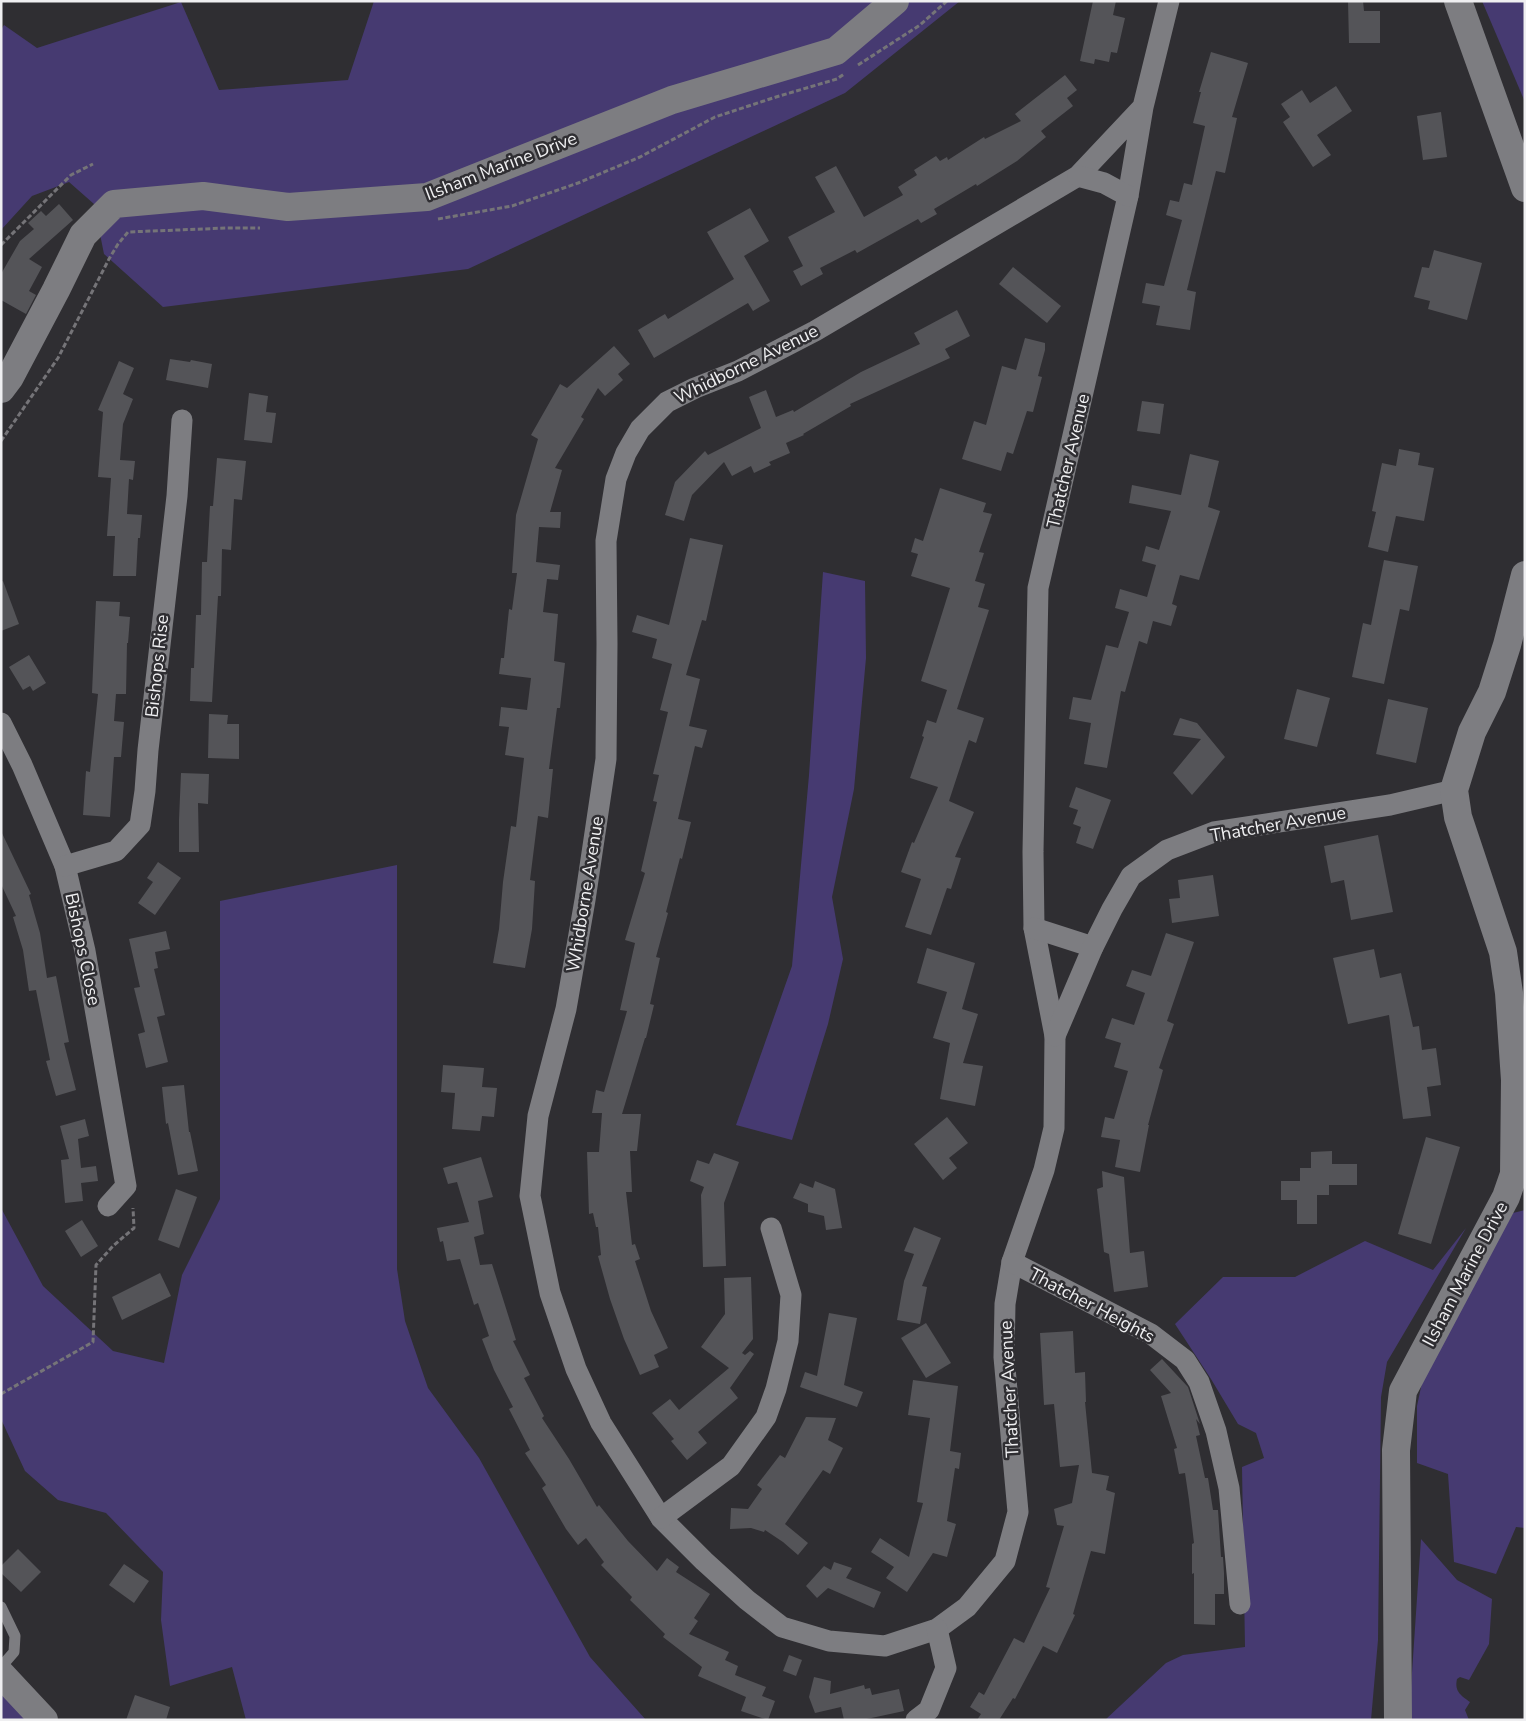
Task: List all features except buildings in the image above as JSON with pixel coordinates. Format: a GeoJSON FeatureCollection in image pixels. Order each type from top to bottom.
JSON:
{"type":"FeatureCollection","features":[{"type":"Feature","properties":{"kind":"street","name":"Ilsham Marine Drive"},"geometry":{"type":"LineString","coordinates":[[1,389],[10,377],[83,235],[114,204],[204,196],[288,207],[427,197],[672,100],[836,51],[895,1]]}},
{"type":"Feature","properties":{"kind":"street","name":"Thatcher Avenue"},"geometry":{"type":"LineString","coordinates":[[937,1629],[967,1607],[1005,1561],[1018,1512],[1004,1357],[1005,1304],[1012,1262],[1044,1170],[1054,1128],[1055,1036],[1034,928],[1033,852],[1038,588],[1128,196],[1143,107],[1169,1]]}},
{"type":"Feature","properties":{"kind":"street"},"geometry":{"type":"LineString","coordinates":[[1458,1],[1525,188]]}},
{"type":"Feature","properties":{"kind":"street","name":"Whidborne Avenue"},"geometry":{"type":"LineString","coordinates":[[937,1629],[885,1646],[829,1641],[782,1627],[747,1600],[661,1518],[601,1423],[576,1370],[550,1293],[530,1196],[538,1116],[566,1009],[585,900],[606,759],[608,644],[606,541],[616,479],[626,453],[640,429],[667,402],[695,388],[738,371],[815,331],[1078,176],[1143,107]]}},
{"type":"Feature","properties":{"kind":"street"},"geometry":{"type":"LineString","coordinates":[[1078,176],[1104,183],[1128,196]]}},
{"type":"Feature","properties":{"kind":"street","name":"Bishops Rise"},"geometry":{"type":"LineString","coordinates":[[65,866],[116,851],[140,825],[177,496],[182,420]]}},
{"type":"Feature","properties":{"kind":"street","name":"Ilsham Marine Drive"},"geometry":{"type":"LineString","coordinates":[[1398,1720],[1396,1450],[1403,1391],[1506,1197],[1514,1174],[1515,1080],[1504,952],[1458,817],[1454,790],[1472,732],[1492,692],[1507,646],[1525,575]]}},
{"type":"Feature","properties":{"kind":"street","name":"Bishops Close"},"geometry":{"type":"LineString","coordinates":[[1,723],[22,765],[65,866],[85,951],[134,1189]]}},
{"type":"Feature","properties":{"kind":"street","name":"Thatcher Avenue"},"geometry":{"type":"LineString","coordinates":[[1055,1036],[1093,947],[1131,876],[1167,850],[1214,832],[1390,805],[1454,790]]}},
{"type":"Feature","properties":{"kind":"street"},"geometry":{"type":"LineString","coordinates":[[1034,928],[1093,947]]}},
{"type":"Feature","properties":{"kind":"street"},"geometry":{"type":"LineString","coordinates":[[108,1206],[134,1189]]}},
{"type":"Feature","properties":{"kind":"street"},"geometry":{"type":"LineString","coordinates":[[661,1518],[731,1466],[766,1417],[776,1389],[788,1341],[791,1295],[771,1228]]}},
{"type":"Feature","properties":{"kind":"street","name":"Thatcher Heights"},"geometry":{"type":"LineString","coordinates":[[1012,1262],[1151,1334],[1185,1360],[1199,1382],[1216,1430],[1229,1488],[1240,1604]]}},
{"type":"Feature","properties":{"kind":"street"},"geometry":{"type":"LineString","coordinates":[[916,1720],[929,1710],[946,1668],[937,1629]]}},
{"type":"Feature","properties":{"kind":"street"},"geometry":{"type":"LineString","coordinates":[[1,1674],[44,1720]]}},
{"type":"Feature","properties":{"kind":"lane"},"geometry":{"type":"LineString","coordinates":[[1,1607],[15,1636],[14,1652],[1,1667]]}},
{"type":"Feature","properties":{"kind":"path"},"geometry":{"type":"LineString","coordinates":[[852,69],[920,25],[947,1]]}},
{"type":"Feature","properties":{"kind":"path"},"geometry":{"type":"LineString","coordinates":[[435,219],[512,206],[578,184],[640,157],[715,117],[838,78],[845,74]]}},
{"type":"Feature","properties":{"kind":"path"},"geometry":{"type":"LineString","coordinates":[[1,245],[72,175],[93,164]]}},
{"type":"Feature","properties":{"kind":"path"},"geometry":{"type":"LineString","coordinates":[[1,441],[58,358],[109,259],[128,232]]}},
{"type":"Feature","properties":{"kind":"path"},"geometry":{"type":"LineString","coordinates":[[1,1394],[93,1342],[96,1265],[113,1246],[134,1228],[134,1189]]}},
{"type":"Feature","properties":{"kind":"shaded area"},"geometry":{"type":"Polygon","coordinates":[[[374,1],[960,1],[845,93],[468,269],[163,307],[104,254],[94,204],[69,182],[32,196],[1,230],[1,30],[4,25],[37,48],[181,2],[219,90],[348,80],[374,1]]]}},
{"type":"Feature","properties":{"kind":"shaded area"},"geometry":{"type":"Polygon","coordinates":[[[1482,1],[1525,1],[1525,102],[1482,1]]]}},
{"type":"Feature","properties":{"kind":"shaded area"},"geometry":{"type":"Polygon","coordinates":[[[823,572],[865,581],[866,658],[854,789],[832,897],[843,959],[828,1024],[792,1140],[736,1125],[792,966],[809,775],[823,572]]]}},
{"type":"Feature","properties":{"kind":"shaded area"},"geometry":{"type":"Polygon","coordinates":[[[397,865],[397,1269],[405,1321],[428,1388],[479,1458],[590,1657],[646,1720],[246,1720],[232,1667],[170,1686],[161,1620],[163,1572],[106,1513],[58,1500],[25,1471],[1,1419],[1,1208],[43,1286],[113,1351],[164,1363],[182,1275],[220,1199],[220,901],[397,865]]]}},
{"type":"Feature","properties":{"kind":"shaded area"},"geometry":{"type":"Polygon","coordinates":[[[1525,1210],[1525,1528],[1516,1527],[1496,1574],[1454,1562],[1448,1474],[1417,1463],[1417,1406],[1424,1373],[1513,1213],[1525,1210]]]}},
{"type":"Feature","properties":{"kind":"shaded area"},"geometry":{"type":"Polygon","coordinates":[[[1466,1228],[1387,1362],[1381,1397],[1378,1640],[1371,1720],[1105,1720],[1166,1663],[1183,1655],[1245,1647],[1242,1467],[1264,1458],[1256,1433],[1238,1424],[1175,1324],[1223,1277],[1295,1277],[1365,1241],[1433,1270],[1466,1228]]]}},
{"type":"Feature","properties":{"kind":"shaded area"},"geometry":{"type":"Polygon","coordinates":[[[1421,1539],[1457,1580],[1492,1599],[1489,1644],[1469,1680],[1460,1677],[1456,1683],[1462,1696],[1470,1702],[1465,1710],[1469,1720],[1412,1720],[1410,1702],[1421,1539]]]}},
{"type":"Feature","properties":{"kind":"shaded area"},"geometry":{"type":"Polygon","coordinates":[[[1,1694],[27,1720],[1,1720],[1,1694]]]}}]}
